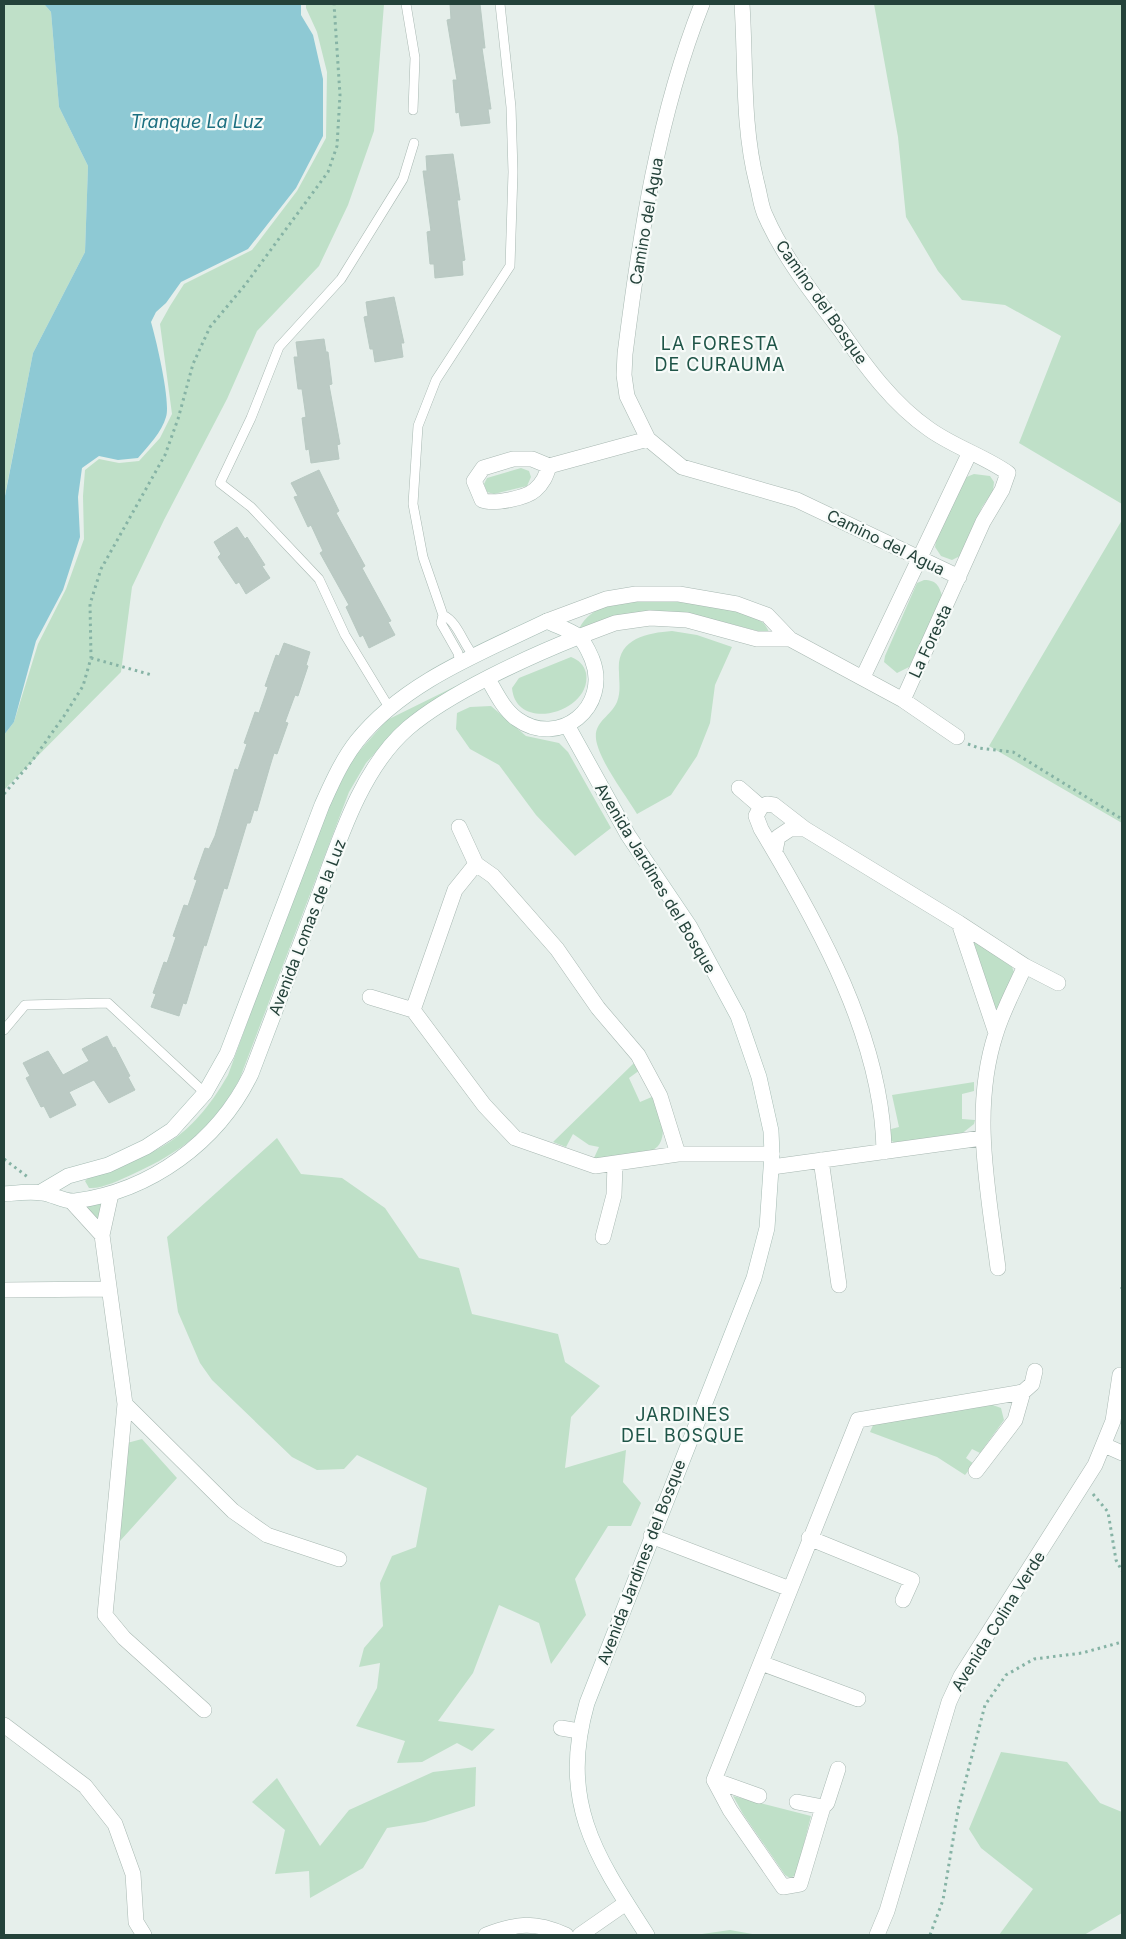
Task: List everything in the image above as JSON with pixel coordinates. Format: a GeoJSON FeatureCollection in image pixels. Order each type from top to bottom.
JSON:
{"type":"FeatureCollection","features":[{"type":"Feature","properties":{"kind":"street","name":"Camino del Agua"},"geometry":{"type":"LineString","coordinates":[[702,4],[688,40],[650,183],[625,354],[624,375],[627,396],[648,439],[682,467],[798,500],[884,539],[920,559],[959,577]]}},
{"type":"Feature","properties":{"kind":"street","name":"Camino del Bosque"},"geometry":{"type":"LineString","coordinates":[[742,4],[744,95],[750,157],[765,217],[800,275],[863,362],[896,402],[929,429],[970,452],[989,459],[1008,473]]}},
{"type":"Feature","properties":{"kind":"street"},"geometry":{"type":"LineString","coordinates":[[549,466],[545,479],[534,492],[499,502],[489,503],[482,500],[474,481],[483,468],[513,458],[532,459],[549,466],[648,439]]}},
{"type":"Feature","properties":{"kind":"street"},"geometry":{"type":"LineString","coordinates":[[864,677],[970,452]]}},
{"type":"Feature","properties":{"kind":"street","name":"La Foresta"},"geometry":{"type":"LineString","coordinates":[[902,700],[983,522],[1002,490],[1008,473]]}},
{"type":"Feature","properties":{"kind":"street","name":"Avenida Lomas de la Luz"},"geometry":{"type":"LineString","coordinates":[[41,1192],[68,1176],[108,1165],[146,1147],[172,1130],[205,1093],[227,1054],[322,805],[338,771],[357,742],[390,708],[474,656],[547,622],[606,600],[636,594],[679,594],[737,604],[767,615],[790,639],[864,677],[957,737]]}},
{"type":"Feature","properties":{"kind":"street","name":"Avenida Lomas de la Luz"},"geometry":{"type":"LineString","coordinates":[[4,1194],[41,1192],[72,1202],[111,1194],[138,1182],[182,1158],[211,1134],[233,1107],[250,1074],[346,824],[383,755],[408,728],[439,706],[553,647],[615,623],[650,618],[687,620],[757,639],[790,639]]}},
{"type":"Feature","properties":{"kind":"street"},"geometry":{"type":"LineString","coordinates":[[488,679],[501,702],[516,719],[532,728],[551,730],[567,725],[583,714],[592,701],[597,685],[596,669],[589,651],[578,637],[547,622]]}},
{"type":"Feature","properties":{"kind":"street","name":"Avenida Jardines del Bosque"},"geometry":{"type":"LineString","coordinates":[[567,725],[628,835],[690,927],[738,1016],[759,1077],[771,1131],[772,1161],[767,1228],[754,1278],[651,1536],[587,1703],[579,1731],[577,1780],[585,1824],[593,1845],[626,1903],[647,1935]]}},
{"type":"Feature","properties":{"kind":"street"},"geometry":{"type":"LineString","coordinates":[[739,788],[761,807]]}},
{"type":"Feature","properties":{"kind":"street"},"geometry":{"type":"LineString","coordinates":[[884,1152],[884,1120],[869,1052],[847,991],[756,816],[761,807],[767,804],[774,805],[805,829],[959,922],[1025,966],[1058,983]]}},
{"type":"Feature","properties":{"kind":"street"},"geometry":{"type":"LineString","coordinates":[[459,827],[476,864],[493,876],[557,950],[598,1008],[638,1055],[660,1096],[678,1154]]}},
{"type":"Feature","properties":{"kind":"street"},"geometry":{"type":"LineString","coordinates":[[775,851],[778,837],[790,829],[805,829]]}},
{"type":"Feature","properties":{"kind":"street"},"geometry":{"type":"LineString","coordinates":[[413,1010],[455,890],[476,864]]}},
{"type":"Feature","properties":{"kind":"street"},"geometry":{"type":"LineString","coordinates":[[959,922],[996,1033]]}},
{"type":"Feature","properties":{"kind":"street"},"geometry":{"type":"LineString","coordinates":[[998,1268],[982,1138],[985,1083],[996,1033],[1025,966]]}},
{"type":"Feature","properties":{"kind":"street"},"geometry":{"type":"LineString","coordinates":[[370,997],[413,1010],[484,1105],[516,1138],[595,1166],[678,1154],[772,1161],[821,1160],[982,1138]]}},
{"type":"Feature","properties":{"kind":"street"},"geometry":{"type":"LineString","coordinates":[[821,1160],[840,1284]]}},
{"type":"Feature","properties":{"kind":"street"},"geometry":{"type":"LineString","coordinates":[[603,1237],[614,1195],[615,1164]]}},
{"type":"Feature","properties":{"kind":"street"},"geometry":{"type":"LineString","coordinates":[[111,1194],[102,1235],[125,1404],[105,1615],[124,1638],[204,1710]]}},
{"type":"Feature","properties":{"kind":"street"},"geometry":{"type":"LineString","coordinates":[[72,1202],[102,1235]]}},
{"type":"Feature","properties":{"kind":"street"},"geometry":{"type":"LineString","coordinates":[[4,1290],[109,1290]]}},
{"type":"Feature","properties":{"kind":"street"},"geometry":{"type":"LineString","coordinates":[[838,1770],[827,1803],[822,1807],[800,1884],[783,1887],[730,1810],[714,1780],[809,1538],[858,1420],[1023,1392],[1032,1384],[1035,1371]]}},
{"type":"Feature","properties":{"kind":"street","name":"Avenida Colina Verde"},"geometry":{"type":"LineString","coordinates":[[877,1935],[887,1911],[949,1702],[961,1676],[1084,1484],[1104,1445],[1118,1401],[1120,1375]]}},
{"type":"Feature","properties":{"kind":"street"},"geometry":{"type":"LineString","coordinates":[[976,1471],[1015,1420],[1023,1392]]}},
{"type":"Feature","properties":{"kind":"street"},"geometry":{"type":"LineString","coordinates":[[125,1404],[233,1511],[256,1529],[267,1535],[339,1559]]}},
{"type":"Feature","properties":{"kind":"street"},"geometry":{"type":"LineString","coordinates":[[1104,1445],[1122,1453]]}},
{"type":"Feature","properties":{"kind":"street"},"geometry":{"type":"LineString","coordinates":[[651,1536],[790,1589]]}},
{"type":"Feature","properties":{"kind":"street"},"geometry":{"type":"LineString","coordinates":[[809,1538],[912,1580],[904,1600]]}},
{"type":"Feature","properties":{"kind":"street"},"geometry":{"type":"LineString","coordinates":[[761,1663],[858,1699]]}},
{"type":"Feature","properties":{"kind":"street"},"geometry":{"type":"LineString","coordinates":[[4,1725],[85,1786],[115,1824],[133,1874],[139,1931]]}},
{"type":"Feature","properties":{"kind":"street"},"geometry":{"type":"LineString","coordinates":[[561,1728],[579,1731]]}},
{"type":"Feature","properties":{"kind":"street"},"geometry":{"type":"LineString","coordinates":[[714,1780],[759,1796]]}},
{"type":"Feature","properties":{"kind":"street"},"geometry":{"type":"LineString","coordinates":[[797,1802],[822,1807]]}},
{"type":"Feature","properties":{"kind":"street"},"geometry":{"type":"LineString","coordinates":[[580,1935],[626,1903]]}},
{"type":"Feature","properties":{"kind":"street"},"geometry":{"type":"LineString","coordinates":[[486,1935],[505,1928],[524,1925],[544,1926],[566,1935]]}},
{"type":"Feature","properties":{"kind":"lane"},"geometry":{"type":"LineString","coordinates":[[406,4],[415,58],[413,110]]}},
{"type":"Feature","properties":{"kind":"lane"},"geometry":{"type":"LineString","coordinates":[[460,664],[458,653],[441,623],[443,615],[423,557],[413,504],[418,426],[436,380],[510,266],[513,172],[511,107],[500,4]]}},
{"type":"Feature","properties":{"kind":"lane"},"geometry":{"type":"LineString","coordinates":[[390,708],[346,635],[319,579],[251,507],[220,483],[251,418],[279,347],[346,271],[403,179],[414,143]]}},
{"type":"Feature","properties":{"kind":"lane"},"geometry":{"type":"LineString","coordinates":[[443,615],[450,618],[467,649],[474,656]]}},
{"type":"Feature","properties":{"kind":"lane"},"geometry":{"type":"LineString","coordinates":[[4,1030],[25,1005],[108,1002],[205,1093]]}},
{"type":"Feature","properties":{"kind":"path"},"geometry":{"type":"LineString","coordinates":[[4,794],[32,761],[83,686],[91,658],[90,604],[101,569],[165,455],[178,419],[193,364],[210,327],[246,285],[328,172],[337,146],[340,95],[334,4]]}},
{"type":"Feature","properties":{"kind":"path"},"geometry":{"type":"LineString","coordinates":[[91,658],[152,675]]}},
{"type":"Feature","properties":{"kind":"path"},"geometry":{"type":"LineString","coordinates":[[957,737],[972,746],[1013,752],[1122,819]]}},
{"type":"Feature","properties":{"kind":"path"},"geometry":{"type":"LineString","coordinates":[[4,1159],[26,1175],[41,1192]]}},
{"type":"Feature","properties":{"kind":"path"},"geometry":{"type":"LineString","coordinates":[[1084,1484],[1108,1512],[1116,1560],[1122,1571]]}},
{"type":"Feature","properties":{"kind":"path"},"geometry":{"type":"LineString","coordinates":[[930,1935],[943,1900],[958,1810],[985,1705],[1006,1675],[1034,1659],[1082,1653],[1122,1642]]}},
{"type":"Feature","properties":{"kind":"green space"},"geometry":{"type":"Polygon","coordinates":[[[4,4],[44,4],[51,12],[59,107],[88,166],[85,252],[33,353],[4,500],[4,4]]]}},
{"type":"Feature","properties":{"kind":"green space"},"geometry":{"type":"Polygon","coordinates":[[[306,4],[384,4],[374,131],[348,205],[319,266],[257,331],[227,399],[164,520],[132,587],[121,672],[4,790],[4,735],[14,722],[38,644],[66,589],[84,539],[83,496],[85,470],[99,459],[119,463],[139,461],[160,438],[172,414],[160,324],[184,284],[252,250],[297,191],[326,138],[327,72],[317,32],[306,4]]]}},
{"type":"Feature","properties":{"kind":"green space"},"geometry":{"type":"Polygon","coordinates":[[[874,4],[1122,4],[1122,504],[1019,443],[1061,336],[1005,305],[962,300],[938,271],[906,217],[898,137],[874,4]]]}},
{"type":"Feature","properties":{"kind":"green space"},"geometry":{"type":"Polygon","coordinates":[[[521,468],[529,471],[531,477],[527,486],[494,494],[487,492],[484,484],[487,478],[521,468]]]}},
{"type":"Feature","properties":{"kind":"green space"},"geometry":{"type":"Polygon","coordinates":[[[974,474],[990,476],[994,482],[993,491],[982,507],[960,556],[952,560],[941,556],[935,547],[936,541],[964,478],[974,474]]]}},
{"type":"Feature","properties":{"kind":"green space"},"geometry":{"type":"Polygon","coordinates":[[[1122,520],[1122,823],[989,746],[1122,520]]]}},
{"type":"Feature","properties":{"kind":"green space"},"geometry":{"type":"Polygon","coordinates":[[[924,580],[937,584],[943,598],[909,667],[897,673],[884,662],[885,656],[917,583],[924,580]]]}},
{"type":"Feature","properties":{"kind":"green space"},"geometry":{"type":"Polygon","coordinates":[[[648,600],[723,608],[762,622],[769,632],[758,631],[700,616],[579,629],[584,620],[599,609],[648,600]]]}},
{"type":"Feature","properties":{"kind":"green space"},"geometry":{"type":"Polygon","coordinates":[[[672,631],[697,635],[732,647],[715,685],[710,723],[697,756],[671,795],[637,814],[600,753],[596,737],[597,730],[617,702],[619,661],[622,652],[628,645],[643,636],[672,631]]]}},
{"type":"Feature","properties":{"kind":"green space"},"geometry":{"type":"Polygon","coordinates":[[[571,657],[581,663],[586,673],[585,687],[578,698],[567,707],[539,714],[526,711],[517,702],[512,688],[519,678],[571,657]]]}},
{"type":"Feature","properties":{"kind":"green space"},"geometry":{"type":"Polygon","coordinates":[[[456,686],[396,730],[366,763],[349,792],[240,1078],[219,1111],[195,1136],[167,1157],[105,1186],[89,1188],[85,1181],[88,1178],[134,1161],[169,1142],[185,1130],[214,1098],[228,1075],[324,814],[354,757],[387,720],[456,686]]]}},
{"type":"Feature","properties":{"kind":"green space"},"geometry":{"type":"Polygon","coordinates":[[[491,706],[526,736],[559,743],[568,752],[611,828],[575,856],[536,815],[499,765],[470,749],[456,729],[457,713],[470,707],[491,706]]]}},
{"type":"Feature","properties":{"kind":"green space"},"geometry":{"type":"Polygon","coordinates":[[[973,939],[1012,967],[1014,972],[998,1009],[994,1010],[970,940],[973,939]]]}},
{"type":"Feature","properties":{"kind":"green space"},"geometry":{"type":"Polygon","coordinates":[[[634,1063],[640,1070],[629,1078],[640,1102],[654,1096],[661,1117],[662,1139],[653,1150],[599,1159],[594,1158],[599,1147],[589,1145],[573,1134],[566,1147],[553,1142],[634,1063]]]}},
{"type":"Feature","properties":{"kind":"green space"},"geometry":{"type":"Polygon","coordinates":[[[974,1082],[974,1091],[962,1094],[962,1119],[975,1120],[974,1124],[960,1135],[895,1143],[887,1138],[887,1130],[899,1127],[892,1095],[974,1082]]]}},
{"type":"Feature","properties":{"kind":"green space"},"geometry":{"type":"Polygon","coordinates":[[[277,1138],[301,1174],[342,1178],[385,1208],[419,1258],[459,1268],[472,1314],[558,1334],[565,1362],[600,1386],[571,1417],[565,1468],[626,1450],[623,1482],[641,1503],[631,1526],[608,1526],[575,1579],[586,1615],[551,1664],[539,1623],[499,1605],[473,1673],[438,1721],[495,1729],[472,1751],[457,1743],[422,1762],[397,1763],[405,1741],[356,1726],[377,1688],[380,1663],[359,1667],[364,1648],[383,1626],[380,1583],[392,1556],[416,1547],[427,1488],[357,1455],[344,1469],[317,1470],[292,1457],[212,1380],[200,1363],[178,1312],[167,1237],[277,1138]]]}},
{"type":"Feature","properties":{"kind":"green space"},"geometry":{"type":"Polygon","coordinates":[[[103,1201],[99,1221],[84,1204],[103,1201]]]}},
{"type":"Feature","properties":{"kind":"green space"},"geometry":{"type":"Polygon","coordinates":[[[990,1404],[1001,1408],[1004,1420],[980,1453],[972,1449],[966,1458],[974,1464],[965,1475],[937,1457],[870,1432],[874,1423],[990,1404]]]}},
{"type":"Feature","properties":{"kind":"green space"},"geometry":{"type":"Polygon","coordinates":[[[142,1439],[177,1478],[120,1541],[127,1443],[142,1439]]]}},
{"type":"Feature","properties":{"kind":"green space"},"geometry":{"type":"Polygon","coordinates":[[[1001,1752],[1067,1762],[1100,1803],[1122,1812],[1122,1913],[1084,1935],[999,1935],[1033,1889],[981,1848],[969,1829],[1001,1752]]]}},
{"type":"Feature","properties":{"kind":"green space"},"geometry":{"type":"Polygon","coordinates":[[[476,1767],[475,1806],[425,1822],[387,1828],[363,1868],[310,1898],[309,1871],[275,1874],[285,1830],[252,1802],[277,1778],[320,1846],[349,1810],[433,1772],[476,1767]]]}},
{"type":"Feature","properties":{"kind":"green space"},"geometry":{"type":"Polygon","coordinates":[[[733,1796],[811,1816],[796,1875],[790,1878],[785,1875],[743,1814],[733,1796]]]}},
{"type":"Feature","properties":{"kind":"green space"},"geometry":{"type":"Polygon","coordinates":[[[730,1930],[758,1935],[695,1935],[730,1930]]]}},
{"type":"Feature","properties":{"kind":"water","name":"Tranque La Luz"},"geometry":{"type":"Polygon","coordinates":[[[44,4],[301,4],[301,15],[313,35],[323,79],[323,136],[296,188],[248,249],[181,282],[166,303],[156,312],[151,322],[165,385],[167,409],[164,423],[154,439],[138,458],[118,460],[99,456],[82,468],[78,497],[80,537],[63,590],[36,641],[14,722],[4,735],[4,501],[33,353],[85,252],[88,166],[59,107],[51,12],[44,4]]]}},
{"type":"Feature","properties":{"kind":"building"},"geometry":{"type":"Polygon","coordinates":[[[450,4],[480,4],[485,48],[482,48],[491,109],[488,109],[490,123],[461,126],[459,112],[456,113],[453,80],[457,80],[447,20],[451,19],[450,4]]]}},
{"type":"Feature","properties":{"kind":"building"},"geometry":{"type":"Polygon","coordinates":[[[453,154],[460,200],[457,200],[465,260],[462,261],[463,275],[435,278],[434,264],[430,264],[427,232],[431,231],[423,171],[427,171],[426,156],[453,154]]]}},
{"type":"Feature","properties":{"kind":"building"},"geometry":{"type":"Polygon","coordinates":[[[394,297],[404,343],[401,343],[403,357],[375,362],[373,349],[370,349],[364,317],[368,316],[366,302],[394,297]]]}},
{"type":"Feature","properties":{"kind":"building"},"geometry":{"type":"Polygon","coordinates":[[[324,339],[326,352],[328,352],[332,384],[329,385],[340,444],[337,445],[339,459],[311,463],[309,449],[306,450],[302,418],[306,417],[302,389],[298,389],[294,357],[298,357],[296,342],[324,339]]]}},
{"type":"Feature","properties":{"kind":"building"},"geometry":{"type":"Polygon","coordinates":[[[319,470],[339,511],[336,513],[365,566],[362,568],[391,621],[388,622],[395,635],[369,648],[363,635],[360,637],[346,607],[349,605],[320,553],[323,551],[311,525],[308,527],[294,497],[298,496],[291,483],[319,470]]]}},
{"type":"Feature","properties":{"kind":"building"},"geometry":{"type":"Polygon","coordinates":[[[237,527],[245,539],[247,537],[265,565],[262,566],[270,578],[246,594],[239,582],[236,584],[218,557],[221,554],[214,542],[237,527]]]}},
{"type":"Feature","properties":{"kind":"building"},"geometry":{"type":"Polygon","coordinates":[[[284,643],[310,652],[306,665],[308,666],[298,696],[295,695],[285,722],[288,723],[277,754],[274,753],[257,811],[254,810],[250,823],[247,823],[227,889],[224,888],[186,1004],[183,1003],[179,1016],[151,1007],[156,994],[153,993],[164,962],[167,963],[176,937],[173,936],[184,905],[188,906],[197,880],[194,879],[205,848],[209,849],[215,836],[235,769],[238,770],[247,744],[244,743],[255,712],[259,713],[268,687],[265,686],[276,655],[279,656],[284,643]]]}},
{"type":"Feature","properties":{"kind":"building"},"geometry":{"type":"Polygon","coordinates":[[[107,1036],[113,1048],[115,1047],[135,1090],[109,1103],[94,1080],[69,1092],[76,1105],[50,1118],[44,1106],[41,1107],[26,1078],[30,1076],[23,1063],[48,1051],[63,1075],[89,1061],[82,1049],[107,1036]]]}},
{"type":"Feature","properties":{"kind":"district","name":"LA FORESTA DE CURAUMA"},"geometry":{"type":"Point","coordinates":[720,354]}},
{"type":"Feature","properties":{"kind":"district","name":"JARDINES DEL BOSQUE"},"geometry":{"type":"Point","coordinates":[683,1425]}}]}
